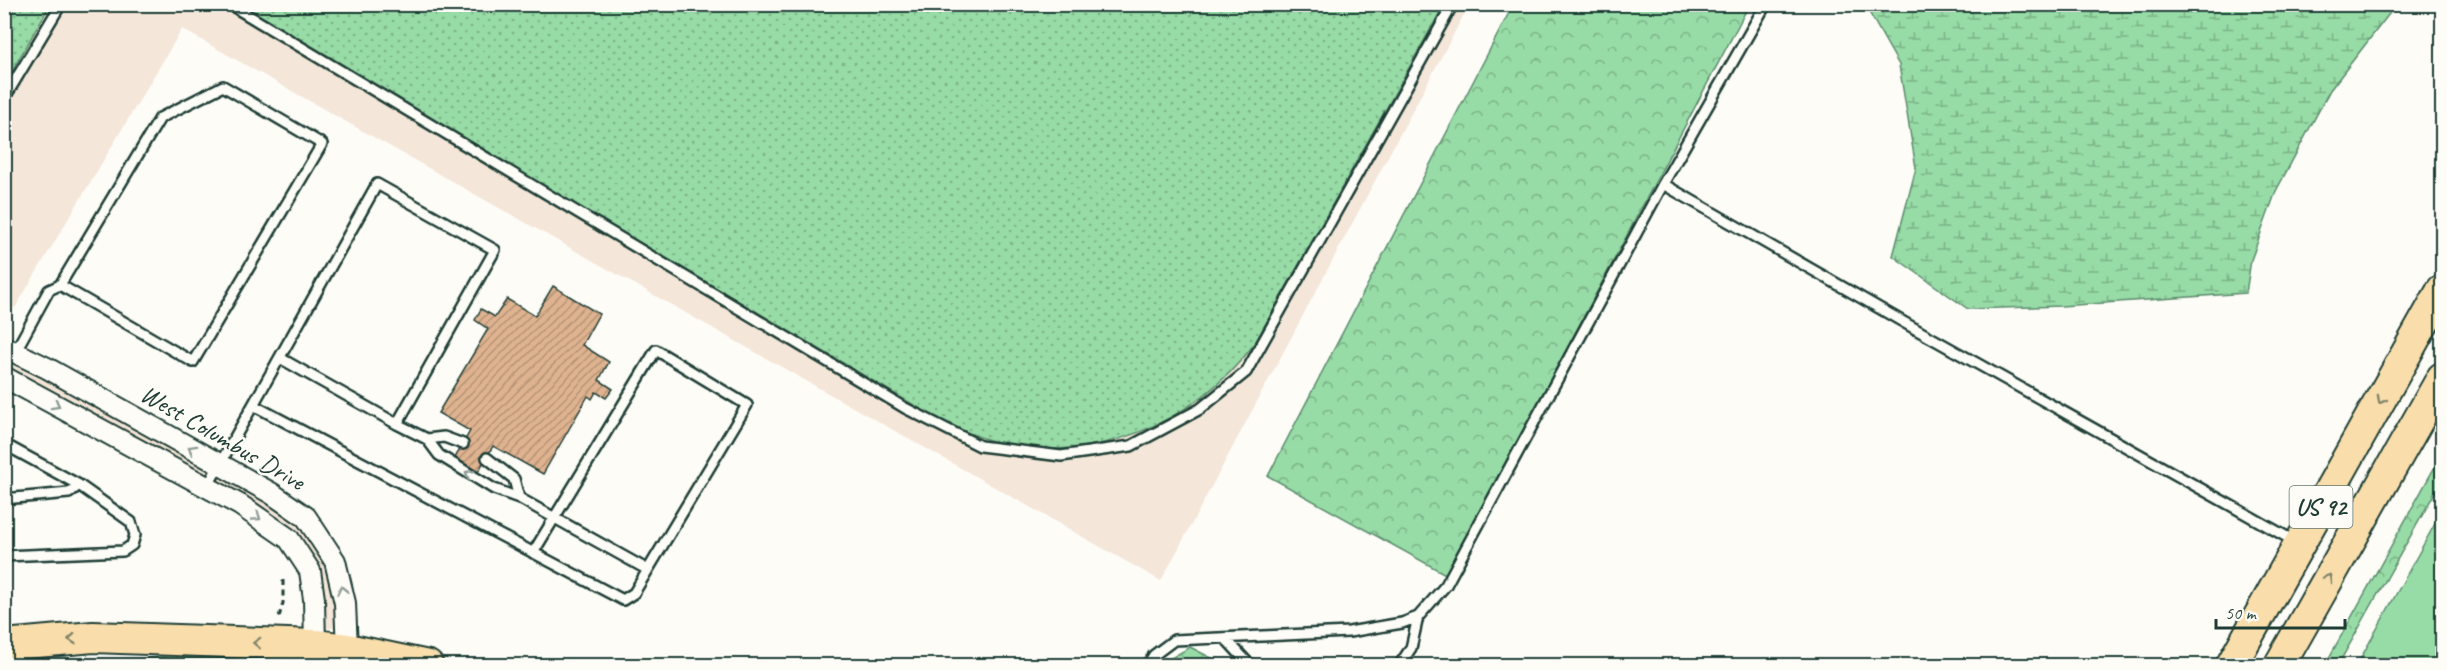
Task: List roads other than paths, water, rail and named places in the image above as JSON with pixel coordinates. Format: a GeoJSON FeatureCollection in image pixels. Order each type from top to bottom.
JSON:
{"type":"FeatureCollection","features":[{"type":"Feature","properties":{"kind":"main road","name":"US 92"},"geometry":{"type":"LineString","coordinates":[[2231,666],[2442,290]]}},
{"type":"Feature","properties":{"kind":"main road"},"geometry":{"type":"LineString","coordinates":[[2410,349],[2442,368]]}},
{"type":"Feature","properties":{"kind":"main road","name":"US 92"},"geometry":{"type":"LineString","coordinates":[[2279,666],[2442,378]]}},
{"type":"Feature","properties":{"kind":"main road"},"geometry":{"type":"LineString","coordinates":[[4,645],[93,637],[151,639],[428,666]]}},
{"type":"Feature","properties":{"kind":"main road"},"geometry":{"type":"LineString","coordinates":[[13,666],[114,655],[151,639]]}},
{"type":"Feature","properties":{"kind":"street","name":"West Columbus Drive"},"geometry":{"type":"LineString","coordinates":[[10,350],[272,493],[306,517],[335,561],[345,603],[345,657]]}},
{"type":"Feature","properties":{"kind":"street","name":"West Columbus Drive"},"geometry":{"type":"LineString","coordinates":[[4,377],[240,505],[289,539],[310,571],[314,599],[313,655]]}},
{"type":"Feature","properties":{"kind":"lane"},"geometry":{"type":"LineString","coordinates":[[4,99],[61,4]]}},
{"type":"Feature","properties":{"kind":"lane"},"geometry":{"type":"LineString","coordinates":[[229,4],[905,408],[980,446],[1061,456],[1131,446],[1200,409],[1246,372],[1453,4]]}},
{"type":"Feature","properties":{"kind":"lane"},"geometry":{"type":"LineString","coordinates":[[1147,666],[1154,655],[1174,640],[1349,632],[1402,623],[1418,617],[1446,585],[1663,184],[1766,4]]}},
{"type":"Feature","properties":{"kind":"lane"},"geometry":{"type":"LineString","coordinates":[[10,350],[49,290],[60,285],[160,118],[223,86],[322,144],[193,362],[60,285]]}},
{"type":"Feature","properties":{"kind":"lane"},"geometry":{"type":"LineString","coordinates":[[207,487],[377,184],[495,250],[397,424]]}},
{"type":"Feature","properties":{"kind":"lane"},"geometry":{"type":"LineString","coordinates":[[1663,184],[1918,331],[2300,544]]}},
{"type":"Feature","properties":{"kind":"lane"},"geometry":{"type":"LineString","coordinates":[[253,405],[533,553],[623,600],[634,593],[747,405],[656,350],[533,553]]}},
{"type":"Feature","properties":{"kind":"lane"},"geometry":{"type":"LineString","coordinates":[[280,358],[426,439],[439,455],[494,489],[519,498],[648,570]]}},
{"type":"Feature","properties":{"kind":"lane"},"geometry":{"type":"LineString","coordinates":[[426,439],[444,437],[464,444]]}},
{"type":"Feature","properties":{"kind":"lane"},"geometry":{"type":"LineString","coordinates":[[4,444],[79,485],[131,522],[135,535],[132,545],[123,551],[4,556]]}},
{"type":"Feature","properties":{"kind":"lane"},"geometry":{"type":"LineString","coordinates":[[487,458],[514,479],[519,498]]}},
{"type":"Feature","properties":{"kind":"lane"},"geometry":{"type":"LineString","coordinates":[[4,499],[69,493],[79,485]]}},
{"type":"Feature","properties":{"kind":"lane"},"geometry":{"type":"LineString","coordinates":[[1399,666],[1411,648],[1418,617]]}},
{"type":"Feature","properties":{"kind":"lane"},"geometry":{"type":"LineString","coordinates":[[1225,638],[1247,662],[1254,666]]}}]}
